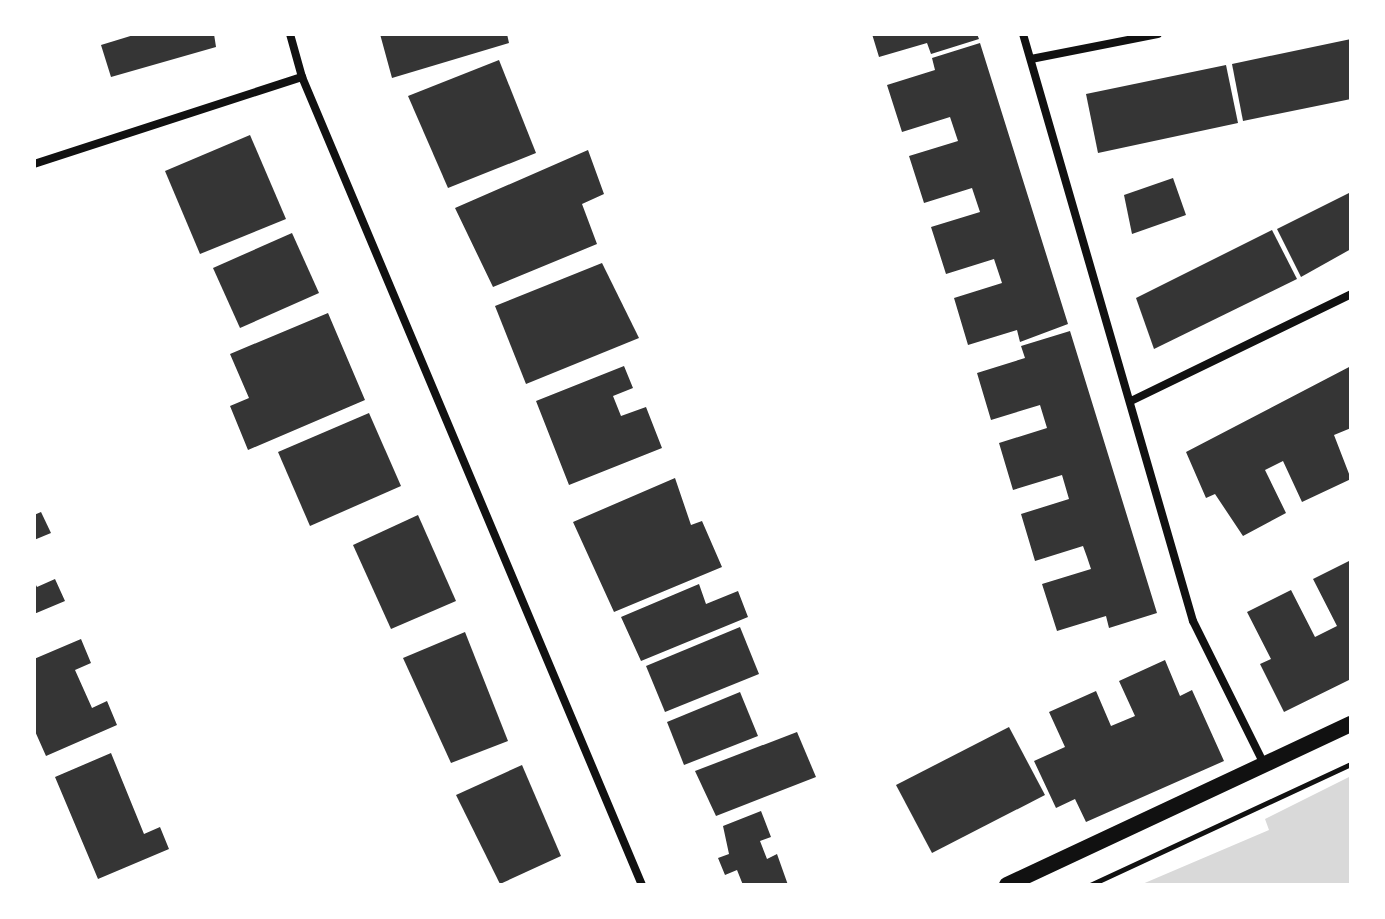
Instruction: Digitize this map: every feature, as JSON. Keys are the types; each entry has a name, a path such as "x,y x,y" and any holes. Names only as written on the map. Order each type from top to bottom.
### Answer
{"main road":[{"path":"1007,885 1351,724"}],"street":[{"path":"290,34 302,77 642,885"},
{"path":"1023,34 1133,400 1193,621 1264,765"},
{"path":"1031,59 1158,34"},
{"path":"34,164 302,77"},
{"path":"1133,400 1351,294"}],"path":[{"path":"1090,885 1351,764"}],"shaded area":[{"path":"1351,776 1351,885 1140,885 1269,830 1265,819"}],"building":[{"path":"137,34 214,34 216,47 111,77 101,45"},
{"path":"380,34 507,34 509,43 392,78"},
{"path":"872,34 977,34 979,39 931,54 927,43 879,57"},
{"path":"1351,39 1351,99 1243,121 1232,64"},
{"path":"980,43 1068,324 1020,342 1017,330 968,345 954,298 1002,283 994,259 946,274 931,227 980,212 972,188 924,203 909,156 958,141 950,117 902,132 887,85 935,70 932,58"},
{"path":"499,60 536,153 448,188 408,96"},
{"path":"1226,65 1238,123 1098,153 1086,94"},
{"path":"250,135 286,219 200,254 165,171"},
{"path":"588,150 604,194 582,204 597,244 493,287 455,208"},
{"path":"1173,178 1186,215 1132,234 1124,195"},
{"path":"1351,192 1351,249 1301,277 1277,229"},
{"path":"1272,230 1297,279 1154,349 1136,298"},
{"path":"292,233 319,293 240,328 213,268"},
{"path":"602,263 639,338 526,384 495,306"},
{"path":"328,313 365,400 248,450 230,406 249,398 230,354"},
{"path":"1070,331 1157,613 1109,628 1106,616 1057,631 1042,584 1091,569 1083,546 1035,561 1021,514 1069,499 1062,475 1013,490 999,443 1047,428 1040,405 991,420 977,373 1025,358 1021,346"},
{"path":"624,366 633,388 613,396 621,416 646,407 662,448 569,485 536,401"},
{"path":"1351,366 1351,428 1334,435 1351,479 1302,502 1283,461 1265,470 1286,513 1243,536 1215,494 1206,498 1186,452"},
{"path":"369,413 401,486 310,526 278,452"},
{"path":"675,478 691,525 702,521 722,567 614,612 573,522"},
{"path":"41,512 51,533 34,540 34,515"},
{"path":"418,515 456,601 391,629 353,545"},
{"path":"1351,560 1351,679 1284,712 1260,664 1271,659 1247,612 1291,590 1315,637 1337,626 1313,579"},
{"path":"55,579 65,601 34,614 34,581 37,587"},
{"path":"699,584 706,604 738,591 748,617 641,661 621,617"},
{"path":"740,627 759,674 665,712 646,666"},
{"path":"465,632 508,741 451,763 403,658"},
{"path":"81,639 91,663 75,670 92,708 107,701 117,725 46,756 34,729 34,659"},
{"path":"1165,660 1180,696 1192,690 1224,761 1086,822 1075,799 1056,808 1034,761 1065,747 1049,712 1096,691 1111,726 1135,716 1119,681"},
{"path":"740,692 758,736 684,765 667,722"},
{"path":"1009,727 1045,795 932,853 896,785"},
{"path":"797,732 816,777 716,816 695,771"},
{"path":"111,753 144,834 160,827 169,849 98,879 55,777"},
{"path":"522,765 561,856 500,884 456,795"},
{"path":"761,811 771,837 760,841 767,859 777,854 788,885 743,885 737,870 725,875 718,858 729,854 723,826"}]}
